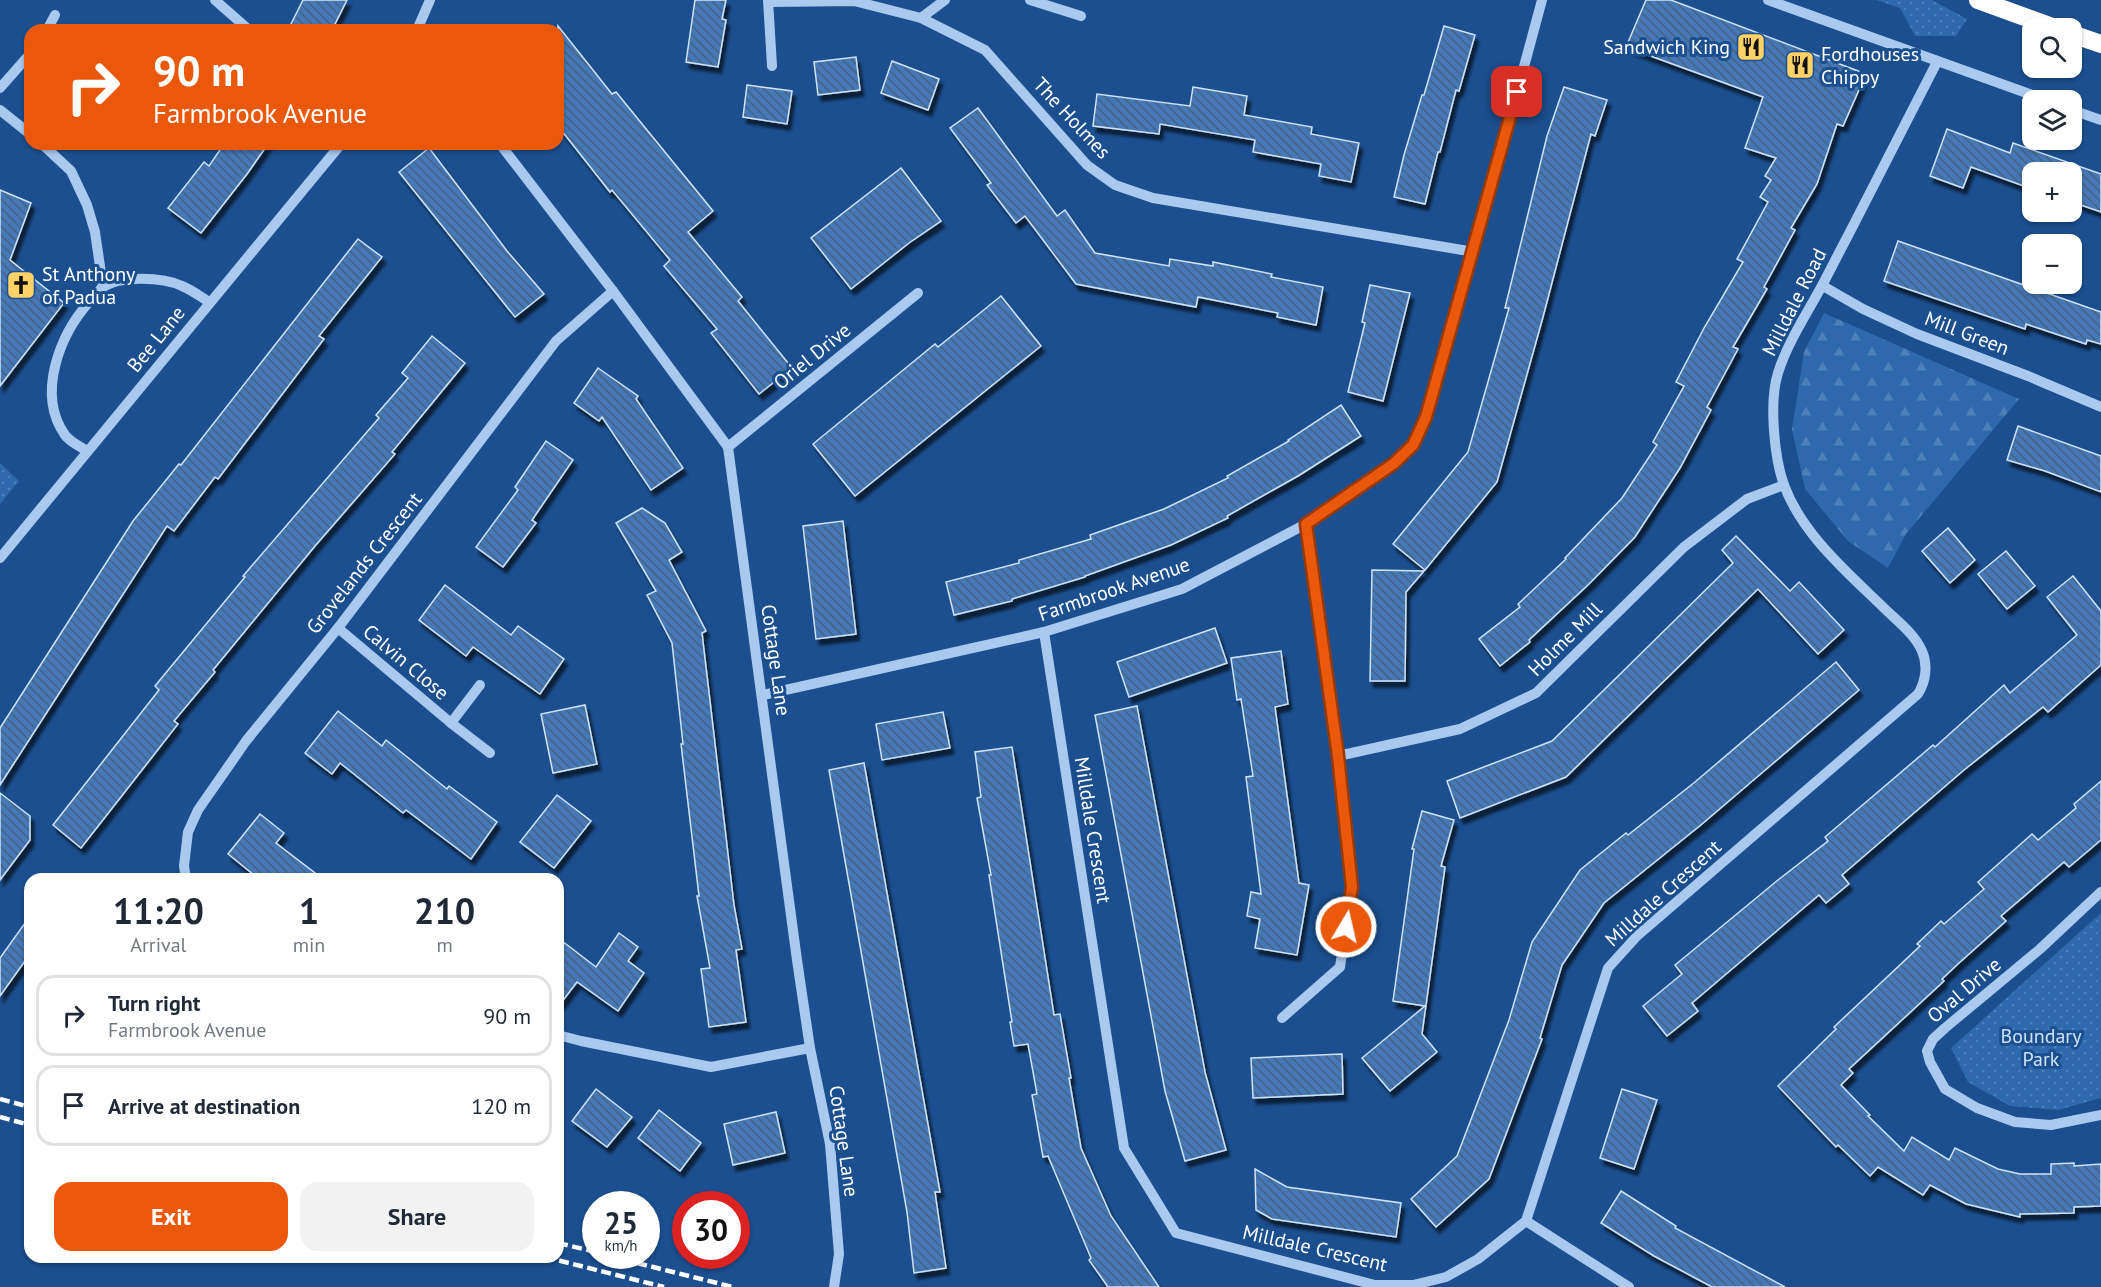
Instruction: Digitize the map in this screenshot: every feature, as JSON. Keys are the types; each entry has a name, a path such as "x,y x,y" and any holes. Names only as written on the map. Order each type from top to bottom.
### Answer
{"highway":[{"path":"1978,0 2028,18"},
{"path":"2082,37 2101,44"}],"street":[{"path":"215,0 242,24"},
{"path":"420,24 430,0"},
{"path":"921,18 945,0"},
{"path":"1030,0 1081,16"},
{"name":"Farmbrook Avenue","path":"763,695 1044,633 1182,589 1306,524 1393,464 1413,445 1426,417 1474,252 1542,0"},
{"path":"1768,0 2022,92"},
{"path":"769,1 772,66"},
{"name":"The Holmes","path":"769,1 854,1 921,18 985,50 1087,165 1115,185 1153,198 1474,252"},
{"path":"51,24 56,15"},
{"path":"0,88 24,61"},
{"name":"Milldale Road","path":"1915,638 1847,572 1804,523 1784,485 1775,446 1774,413 1778,375 1791,342 1823,286 1937,62"},
{"path":"0,110 24,129"},
{"path":"2082,113 2101,120"},
{"path":"48,150 70,171 87,205 95,232 103,287"},
{"name":"Bee Lane","path":"0,558 335,150"},
{"name":"Cottage Lane","path":"505,150 613,291 728,447 810,1048 830,1144 839,1254 834,1287"},
{"path":"87,451 66,437 56,416 51,386 59,351 78,315 103,287 129,279 156,279 181,285 209,302"},
{"name":"Mill Green","path":"1823,286 1863,309 1917,334 2028,376 2101,407"},
{"name":"Grovelands Crescent","path":"185,873 188,832 198,810 246,741 338,628 556,342 613,291"},
{"name":"Oriel Drive","path":"728,447 918,294"},
{"name":"Holme Mill","path":"1338,756 1460,729 1536,693 1684,547 1747,499 1784,485"},
{"path":"1282,1018 1340,967 1352,887 1338,756 1306,524"},
{"name":"Calvin Close","path":"338,628 490,753"},
{"name":"Milldale Crescent","path":"1044,633 1124,1148 1176,1233 1375,1285 1413,1285 1446,1277 1478,1259 1527,1221 1608,968 1637,936 1918,694 1924,685 1926,672 1923,653 1915,638"},
{"name":"Calvin Close","path":"451,723 480,685"},
{"name":"Oval Drive","path":"2101,892 2023,964 1945,1028 1933,1040 1927,1051 1930,1062 1946,1089 1986,1112 2015,1122 2051,1125 2101,1115"},
{"path":"564,1037 711,1067 810,1048"},
{"path":"1527,1221 1629,1287"}],"green space":[{"path":"1876,0 1932,0 1967,19 1956,36 1915,36 1900,8"},
{"path":"1824,313 2019,399 1906,534 1888,568 1848,541 1805,489 1792,429 1804,352"},
{"path":"0,463 19,481 0,504"},
{"name":"Boundary Park","path":"2101,913 2101,1098 2058,1110 2010,1106 1968,1082 1951,1048"}],"building":[{"path":"303,0 347,0 335,24 291,24"},
{"path":"695,0 726,0 722,19 726,20 718,67 686,62"},
{"path":"1646,0 1671,0 1866,74 1843,126 1837,124 1817,184 1791,228 1795,230 1764,287 1767,289 1733,347 1738,349 1707,407 1711,410 1680,468 1635,537 1529,640 1530,642 1500,666 1479,639 1520,607 1518,604 1566,559 1622,498 1657,445 1653,442 1684,386 1676,382 1704,328 1743,262 1737,259 1768,202 1760,197 1771,180 1765,176 1776,158 1745,148 1763,97 1626,47"},
{"path":"1444,26 1475,35 1459,91 1456,90 1425,204 1394,197 1404,155"},
{"path":"564,34 612,94 616,92 713,211 688,232 742,297 738,301 792,368 759,394 711,333 717,329 664,266 670,260 612,190 610,192 564,134"},
{"path":"856,57 860,90 818,95 814,62"},
{"path":"892,61 939,79 928,110 881,93"},
{"path":"747,85 792,91 787,124 743,117"},
{"path":"1193,87 1247,96 1244,115 1312,127 1311,134 1359,143 1351,182 1319,176 1321,164 1253,152 1255,140 1160,124 1159,134 1093,126 1097,94 1190,106"},
{"path":"1564,87 1607,100 1595,136 1591,134 1497,482 1425,570 1393,544 1468,452 1509,308 1505,308 1547,136"},
{"path":"978,108 1057,216 1065,210 1095,253 1169,266 1170,259 1213,266 1213,262 1323,287 1316,325 1277,317 1278,313 1198,297 1196,307 1076,284 1025,216 1016,223 987,185 991,183 950,128"},
{"path":"1947,129 2010,153 2013,143 2022,146 2022,150 2033,150 2067,162 2022,162 2022,185 1971,167 1963,188 1930,176"},
{"path":"220,150 264,150 201,233 168,208 204,162 209,166"},
{"path":"426,150 431,150 507,251 544,294 515,317 399,172"},
{"path":"2082,167 2101,174 2101,212 2082,205"},
{"path":"901,168 941,221 851,289 811,238"},
{"name":"St Anthony of Padua","path":"0,190 31,203 10,260 64,303 0,386"},
{"path":"358,239 382,257 319,336 324,339 218,479 215,477 174,531 167,526 0,785 0,728 133,521 179,464 181,465"},
{"path":"1898,241 2022,284 2022,294 2050,294 2101,312 2101,344 2087,340 2086,344 2026,324 2025,329 1884,281"},
{"path":"1370,285 1410,293 1383,401 1348,392 1365,323 1362,322"},
{"path":"1001,296 1041,346 855,496 813,444 935,344 938,347"},
{"path":"432,336 465,363 392,452 395,454 315,546 213,670 215,672 174,721 178,724 81,848 53,825 159,690 155,686 245,577 243,576 379,418 376,415 408,378 402,373"},
{"path":"598,368 638,396 636,399 683,468 651,490 602,417 599,421 574,403"},
{"path":"1341,405 1361,436 1298,476 1227,516 1228,518 1171,545 1085,577 1012,599 1012,601 954,615 946,582 1019,563 1019,560 1091,539 1090,535 1164,509 1228,478 1227,476 1289,441"},
{"path":"2018,426 2101,456 2101,492 2045,471 2007,460"},
{"path":"546,441 573,460 532,520 536,523 503,567 476,547 518,490 515,487"},
{"path":"642,508 665,523 682,552 669,560 706,631 702,633 734,905 742,949 736,950 746,1022 709,1027 701,969 710,968 697,896 699,896 672,643 647,595 656,591 616,523"},
{"path":"843,521 856,634 816,639 803,526"},
{"path":"1948,528 1975,560 1950,583 1922,551"},
{"path":"1736,536 1790,591 1799,582 1844,630 1818,654 1758,589 1566,777 1460,818 1447,781 1552,741 1733,563 1722,550"},
{"path":"2006,551 2035,586 2007,609 1978,574"},
{"path":"1372,570 1424,571 1406,592 1405,681 1370,681"},
{"path":"2073,576 2101,611 2101,665 2048,712 2043,707 1964,770 1842,875 1849,884 1826,903 1819,895 1692,1003 1698,1011 1667,1036 1643,1006 1682,974 1675,965 1828,841 1825,837 1933,745 1935,747 2004,685 2010,693 2077,635 2047,597"},
{"path":"445,585 511,635 518,626 564,659 540,694 473,647 466,656 419,620"},
{"path":"1215,628 1227,663 1129,697 1117,662"},
{"path":"1281,651 1288,704 1275,707 1299,883 1309,885 1297,955 1255,948 1260,919 1247,916 1251,892 1261,894 1246,777 1253,776 1241,699 1237,700 1231,658"},
{"path":"1836,662 1859,690 1702,824 1604,903 1562,965 1540,1038 1542,1039 1489,1179 1436,1227 1411,1199 1457,1156 1509,1020 1532,942 1580,870 1695,782"},
{"path":"585,705 597,764 553,773 541,714"},
{"path":"1137,706 1205,1072 1226,1150 1185,1161 1165,1091 1095,715"},
{"path":"338,711 382,746 386,740 447,789 449,786 497,822 471,859 406,810 403,813 340,763 332,774 305,753"},
{"path":"943,712 950,748 882,760 876,724"},
{"path":"1012,747 1054,1015 1060,1014 1081,1148 1111,1216 1159,1287 1108,1287 1089,1260 1091,1258 1048,1156 1043,1157 1032,1095 1037,1094 1028,1044 1014,1046 989,875 991,875 977,798 981,797 975,752"},
{"path":"864,763 940,1192 935,1192 946,1268 914,1273 907,1212 829,770"},
{"path":"2101,781 2101,840 2069,867 2064,862 2001,916 2006,921 1849,1069 1853,1073 1841,1085 1870,1115 1868,1116 1904,1151 1912,1137 1949,1160 1955,1148 1998,1169 2020,1174 2051,1174 2051,1164 2074,1163 2074,1166 2101,1164 2101,1206 2074,1207 2074,1213 2020,1214 2020,1217 1966,1204 1930,1185 1923,1195 1878,1167 1870,1176 1838,1145 1836,1147 1778,1086 1836,1029 1834,1027 1920,946 1917,944 1941,921 1944,924 1984,889 1978,882 2032,834 2038,840 2076,808 2074,804"},
{"path":"0,793 30,816 30,840 0,880"},
{"path":"557,795 591,821 554,868 520,842"},
{"path":"1422,811 1454,820 1441,866 1445,867 1422,1034 1437,1052 1390,1091 1362,1058 1425,1006 1393,1001 1414,849 1412,849"},
{"path":"260,814 284,833 276,843 315,873 252,873 228,854"},
{"path":"24,924 24,962 0,996 0,958"},
{"path":"619,933 638,947 628,961 644,973 618,1011 577,982 564,999 564,943 596,967"},
{"path":"1342,1054 1343,1094 1253,1098 1251,1058"},
{"path":"596,1089 632,1117 607,1147 572,1121"},
{"path":"1622,1089 1657,1100 1634,1169 1600,1158"},
{"path":"659,1110 701,1143 680,1171 638,1138"},
{"path":"776,1112 785,1153 733,1165 724,1124"},
{"path":"1255,1169 1287,1187 1401,1203 1396,1237 1272,1219 1256,1210"},
{"path":"1621,1191 1676,1226 1675,1228 1785,1287 1712,1287 1654,1256 1601,1223"}],"railway":[{"path":"0,1099 24,1105"},
{"path":"0,1117 24,1123"},
{"path":"564,1244 582,1249"},
{"path":"564,1262 664,1287"},
{"path":"660,1269 733,1287"}],"place":[{"name":"Sandwich King","path":"1751,47"},
{"name":"Fordhouses Chippy","path":"1800,65"},
{"name":"St Anthony of Padua","path":"21,285"}],"route":[{"path":"1346,927 1352,887 1338,756 1306,524 1393,464 1413,445 1426,417 1517,92"}]}
